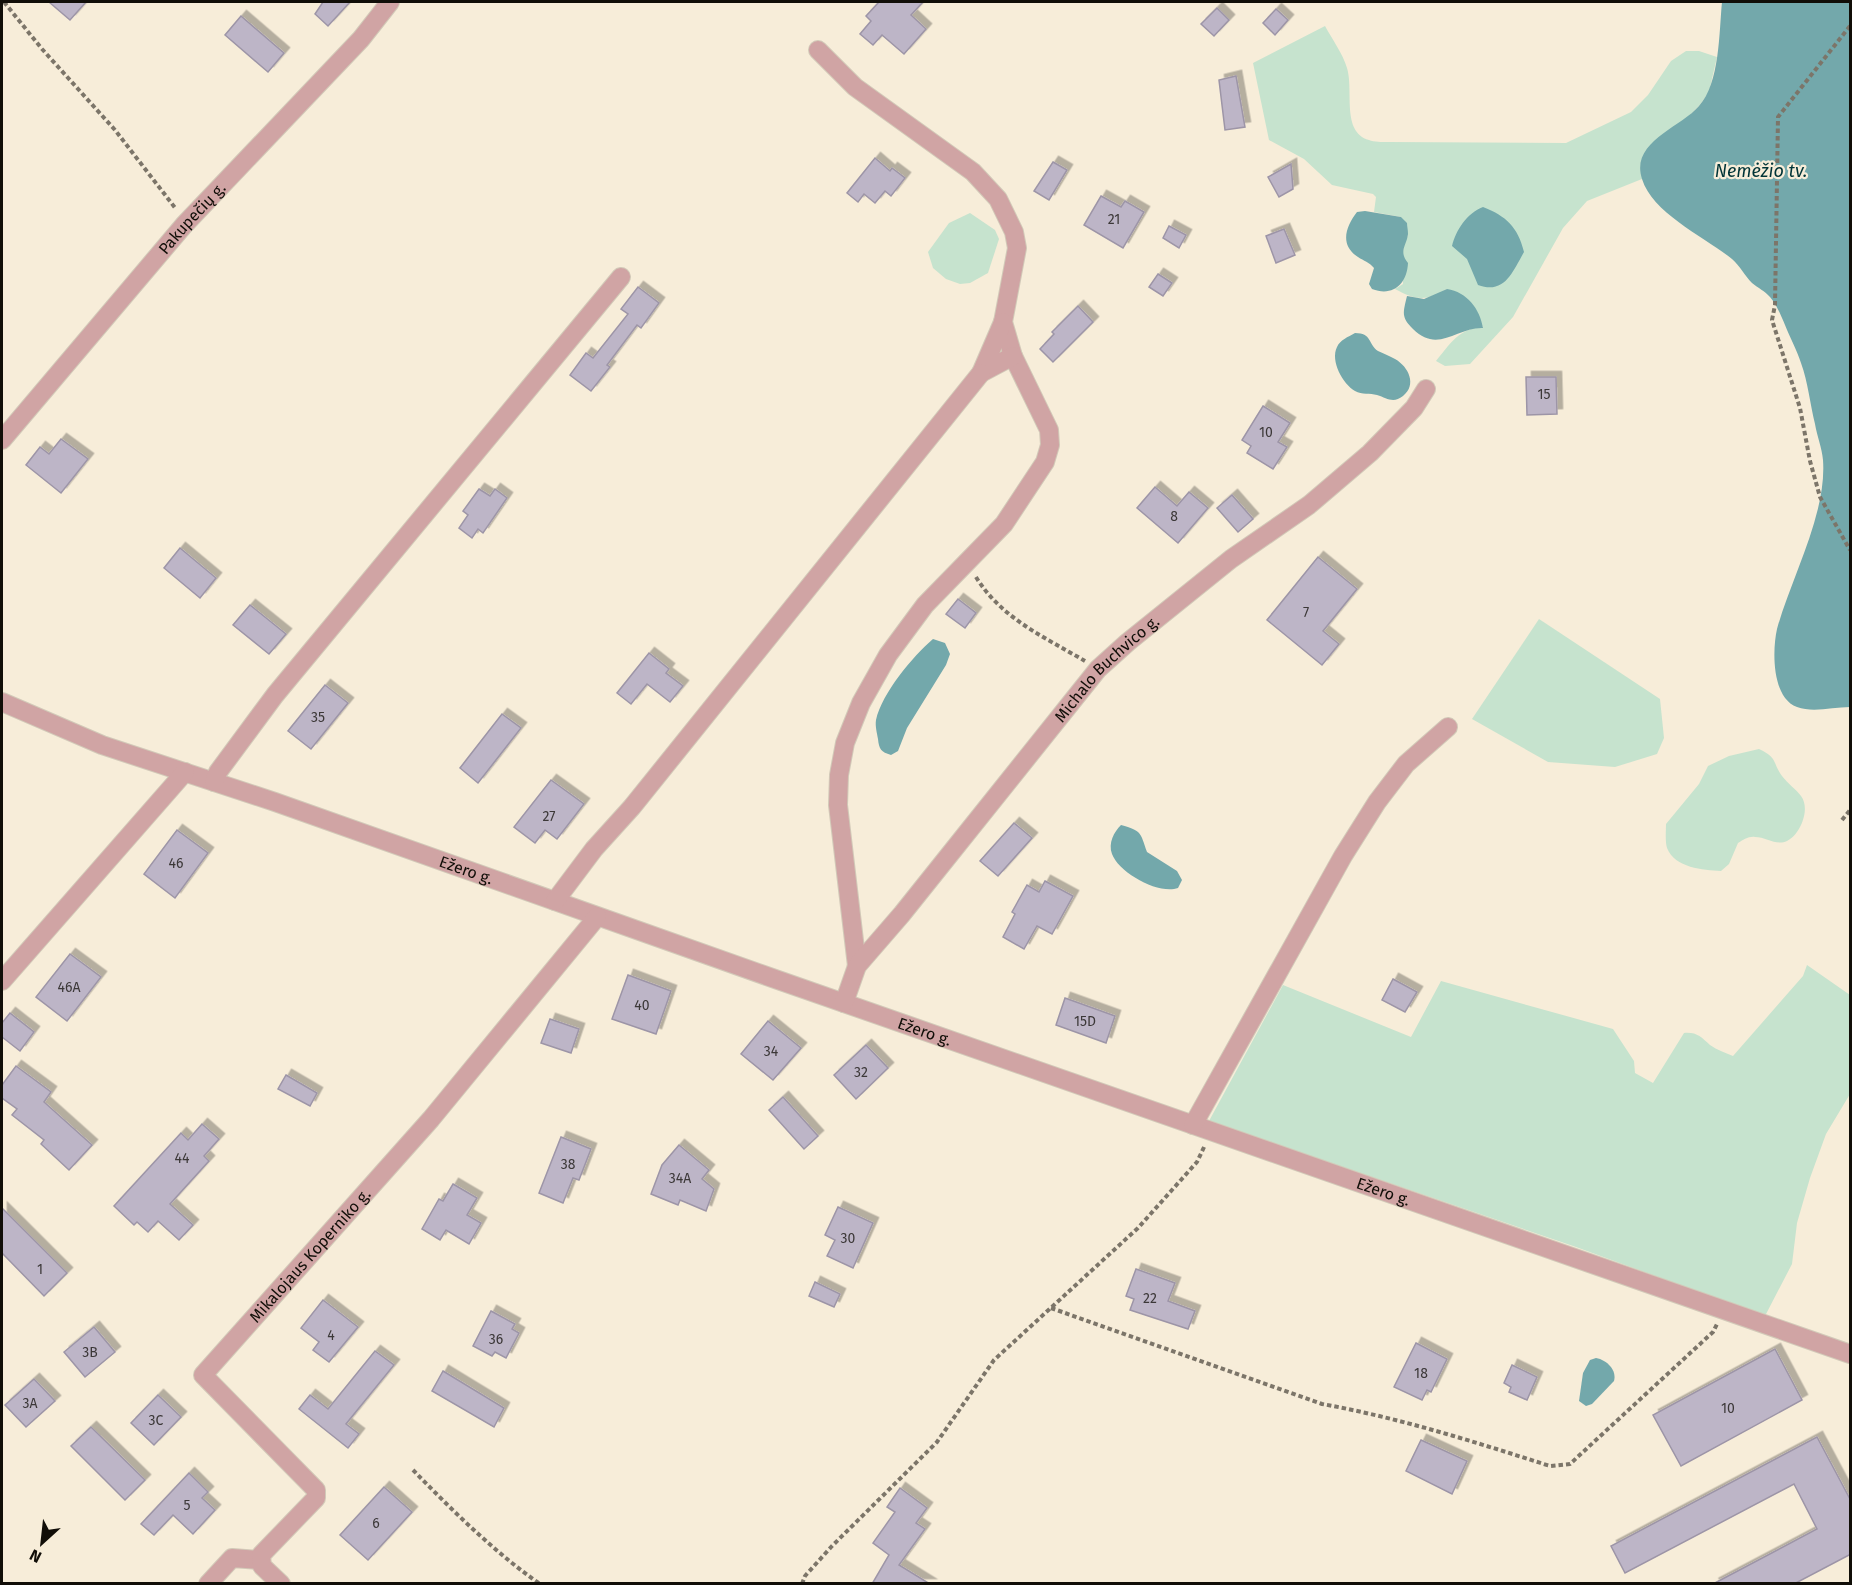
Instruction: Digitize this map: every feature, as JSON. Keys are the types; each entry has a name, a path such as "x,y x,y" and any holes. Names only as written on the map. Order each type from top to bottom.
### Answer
{"street":[{"name":"Pakupečių g.","path":"2,440 184,225 361,39 390,2"},
{"path":"555,901 594,849 632,807 981,373 1003,322 1017,248 1014,232 998,199 973,171 855,87 818,50"},
{"path":"214,782 218,772 275,696 621,277"},
{"path":"857,966 838,805 839,775 845,743 861,703 888,655 925,605 1004,524 1045,462 1050,445 1048,430 1013,356 1003,322"},
{"path":"981,373 1013,356"},
{"name":"Michalo Buchvico g.","path":"843,1003 857,966 902,914 1098,669 1145,628 1231,560 1309,505 1370,453 1414,408 1426,389"},
{"name":"Ežero g.","path":"2,702 102,745 214,782 1851,1354"},
{"path":"1193,1125 1343,856 1377,802 1406,764 1448,727"},
{"path":"2,981 185,772"},
{"name":"Mikalojaus Koperniko g.","path":"260,1560 261,1555 316,1498 316,1490 203,1375 431,1119 597,917"},
{"path":"208,1584 232,1558 260,1560 262,1566 281,1584"}],"path":[{"path":"4,2 42,49 115,130 177,210 184,225"},
{"path":"1851,26 1778,117 1775,305 1772,320 1800,408 1810,461 1820,497 1851,550"},
{"path":"966,563 981,586 1006,614 1098,669"},
{"path":"1842,820 1851,810"},
{"path":"802,1584 806,1576 832,1546 938,1442 994,1360 1138,1228 1197,1162 1212,1131"},
{"path":"1052,1308 1322,1404 1365,1412 1434,1430 1550,1466 1570,1464 1713,1332 1725,1310"},
{"path":"413,1470 522,1571 540,1584"}],"green space":[{"path":"1325,26 1347,68 1350,110 1355,129 1360,136 1378,142 1566,143 1631,112 1648,95 1671,61 1686,51 1699,51 1717,57 1709,92 1699,106 1641,163 1642,179 1587,201 1563,228 1513,317 1470,364 1445,366 1436,361 1451,343 1468,330 1483,327 1447,289 1433,296 1421,298 1409,296 1395,289 1403,284 1403,253 1408,236 1401,217 1374,212 1376,197 1373,194 1332,185 1304,159 1269,140 1253,63"},
{"path":"970,213 995,230 999,239 988,273 970,283 960,284 946,279 933,268 928,252 949,223"},
{"path":"1539,619 1660,699 1664,738 1657,754 1615,767 1548,762 1472,719"},
{"path":"1759,749 1772,758 1782,776 1804,801 1805,808 1800,828 1792,838 1783,842 1751,837 1738,843 1729,864 1721,871 1690,867 1676,860 1667,848 1666,824 1699,784 1708,766 1729,756"},
{"path":"1807,965 1850,995 1850,1094 1826,1134 1797,1223 1792,1264 1765,1316 1576,1247 1209,1121 1283,985 1411,1037 1441,981 1613,1029 1634,1061 1635,1073 1653,1083 1684,1033 1699,1036 1713,1047 1733,1056 1803,976"}],"water":[{"name":"Nemėžio tv.","path":"1722,2 1850,2 1850,707 1816,710 1797,707 1783,694 1776,673 1774,649 1777,629 1814,524 1823,481 1822,451 1798,353 1770,297 1752,283 1732,259 1668,214 1648,192 1642,179 1640,166 1643,155 1650,145 1691,114 1706,96 1715,71"},
{"path":"1483,207 1498,214 1510,224 1524,252 1512,273 1502,284 1495,287 1478,285 1467,259 1452,246 1463,223 1472,213"},
{"path":"1365,211 1401,217 1407,223 1408,234 1403,251 1408,263 1407,270 1402,283 1392,290 1372,289 1369,284 1374,268 1348,247 1347,229 1357,212"},
{"path":"1447,289 1461,294 1471,302 1479,314 1483,328 1439,339 1422,336 1406,321 1404,311 1407,296 1424,299"},
{"path":"1355,333 1367,337 1378,351 1400,362 1404,367 1410,376 1410,387 1403,396 1393,400 1374,394 1360,393 1346,383 1336,365 1335,353 1340,342"},
{"path":"933,639 945,643 950,654 946,665 907,728 898,751 891,755 888,754 881,750 878,742 876,722 879,709 899,676"},
{"path":"1121,825 1137,831 1147,852 1177,871 1182,880 1178,888 1161,888 1140,881 1116,861 1112,854 1111,842"},
{"path":"1596,1358 1610,1366 1615,1377 1614,1381 1592,1404 1586,1406 1579,1401 1583,1373 1590,1360"}],"building":[{"path":"49,2 86,2 70,20"},
{"path":"323,2 350,2 328,26 315,14"},
{"path":"879,2 923,2 911,15 926,29 904,54 882,35 873,45 860,34 871,21 866,16"},
{"path":"1217,8 1229,20 1214,36 1201,24"},
{"path":"1276,9 1288,20 1275,35 1263,23"},
{"path":"241,16 284,53 268,72 225,35"},
{"path":"1236,76 1245,127 1225,130 1219,80"},
{"path":"875,158 890,171 892,168 905,178 891,196 885,191 875,203 864,194 858,202 847,193"},
{"path":"1053,162 1067,170 1049,200 1034,191"},
{"path":"1291,164 1293,189 1279,197 1268,177"},
{"path":"1101,196 1121,207 1125,201 1144,212 1123,248 1084,225"},
{"path":"1169,226 1186,235 1179,248 1163,238"},
{"path":"1284,229 1295,255 1276,263 1266,236"},
{"path":"1158,274 1172,283 1163,296 1149,287"},
{"path":"638,287 659,303 641,328 637,325 607,365 610,367 591,391 570,375 586,353 593,358 628,314 621,309"},
{"path":"1078,306 1093,322 1053,362 1040,349 1054,334 1052,332"},
{"path":"1526,377 1556,377 1557,414 1527,415"},
{"path":"1263,406 1290,423 1278,442 1287,447 1273,469 1247,453 1251,446 1242,440"},
{"path":"61,439 88,459 61,493 26,465 40,447 49,454"},
{"path":"1155,487 1177,506 1189,492 1208,508 1178,543 1137,508"},
{"path":"479,489 490,496 495,489 507,498 483,533 478,529 472,538 459,528 468,515 463,511"},
{"path":"1232,495 1253,519 1238,532 1217,508"},
{"path":"180,548 216,578 200,598 164,568"},
{"path":"1318,557 1357,589 1323,631 1339,644 1322,665 1267,620"},
{"path":"958,599 976,613 965,628 946,614"},
{"path":"250,605 286,634 269,654 233,625"},
{"path":"649,653 669,669 666,673 683,686 670,702 647,684 631,704 617,693"},
{"path":"325,685 348,703 311,749 288,731"},
{"path":"502,714 521,728 478,783 460,768"},
{"path":"551,780 584,804 557,839 545,830 535,843 514,827"},
{"path":"1014,823 1032,838 998,876 980,861"},
{"path":"177,830 208,853 175,898 144,874"},
{"path":"1045,881 1073,896 1052,934 1037,926 1024,949 1003,937 1015,914 1012,912 1027,885 1039,892"},
{"path":"70,954 101,977 67,1021 36,997"},
{"path":"628,975 671,991 656,1034 612,1019"},
{"path":"1393,979 1417,992 1405,1012 1382,1000"},
{"path":"1065,998 1115,1016 1106,1043 1056,1025"},
{"path":"10,1013 34,1032 20,1051 2,1037 2,1023"},
{"path":"550,1019 579,1029 571,1053 541,1043"},
{"path":"768,1021 801,1048 773,1080 741,1054"},
{"path":"866,1045 888,1068 856,1099 834,1075"},
{"path":"16,1066 51,1092 44,1102 92,1145 69,1170 41,1144 44,1140 12,1115 17,1109 2,1098 2,1085"},
{"path":"286,1075 317,1093 310,1106 278,1089"},
{"path":"783,1097 818,1136 804,1149 769,1110"},
{"path":"202,1124 219,1139 204,1156 209,1161 170,1204 193,1225 179,1240 158,1221 148,1232 137,1222 134,1225 114,1206 181,1133 188,1140"},
{"path":"561,1137 591,1149 579,1180 573,1178 563,1203 539,1193"},
{"path":"679,1145 709,1170 702,1179 714,1189 706,1211 680,1200 678,1205 651,1194 662,1165"},
{"path":"453,1184 477,1198 467,1215 481,1223 469,1244 446,1230 440,1240 422,1229 439,1199 443,1201"},
{"path":"838,1207 873,1223 853,1268 827,1256 835,1240 825,1235"},
{"path":"2,1208 67,1273 44,1296 2,1253"},
{"path":"1136,1269 1175,1283 1168,1301 1195,1311 1188,1329 1130,1310 1134,1299 1126,1296"},
{"path":"815,1282 840,1294 834,1307 809,1296"},
{"path":"323,1300 358,1327 329,1362 313,1350 319,1342 301,1328"},
{"path":"491,1311 515,1324 512,1329 519,1333 506,1358 495,1352 492,1356 473,1346"},
{"path":"94,1327 115,1352 85,1377 64,1352"},
{"path":"1416,1343 1447,1359 1431,1392 1427,1390 1422,1400 1394,1387"},
{"path":"1775,1349 1802,1400 1681,1466 1653,1415"},
{"path":"375,1351 394,1365 346,1424 359,1434 348,1448 299,1409 310,1395 328,1409"},
{"path":"1512,1365 1537,1377 1527,1400 1509,1392 1511,1387 1504,1383"},
{"path":"443,1371 504,1408 494,1427 432,1391"},
{"path":"34,1379 55,1401 26,1427 5,1405"},
{"path":"158,1395 181,1417 154,1445 131,1423"},
{"path":"91,1427 145,1480 125,1500 71,1446"},
{"path":"1817,1437 1851,1501 1851,1554 1794,1584 1713,1584 1817,1529 1794,1484 1625,1573 1611,1546"},
{"path":"1421,1440 1467,1461 1452,1494 1406,1471"},
{"path":"189,1473 208,1492 202,1498 215,1510 193,1534 173,1515 154,1535 141,1524"},
{"path":"384,1487 412,1512 368,1560 340,1535"},
{"path":"900,1488 927,1508 916,1523 925,1529 899,1565 930,1584 872,1584 889,1555 873,1543 895,1512 887,1507"}]}
